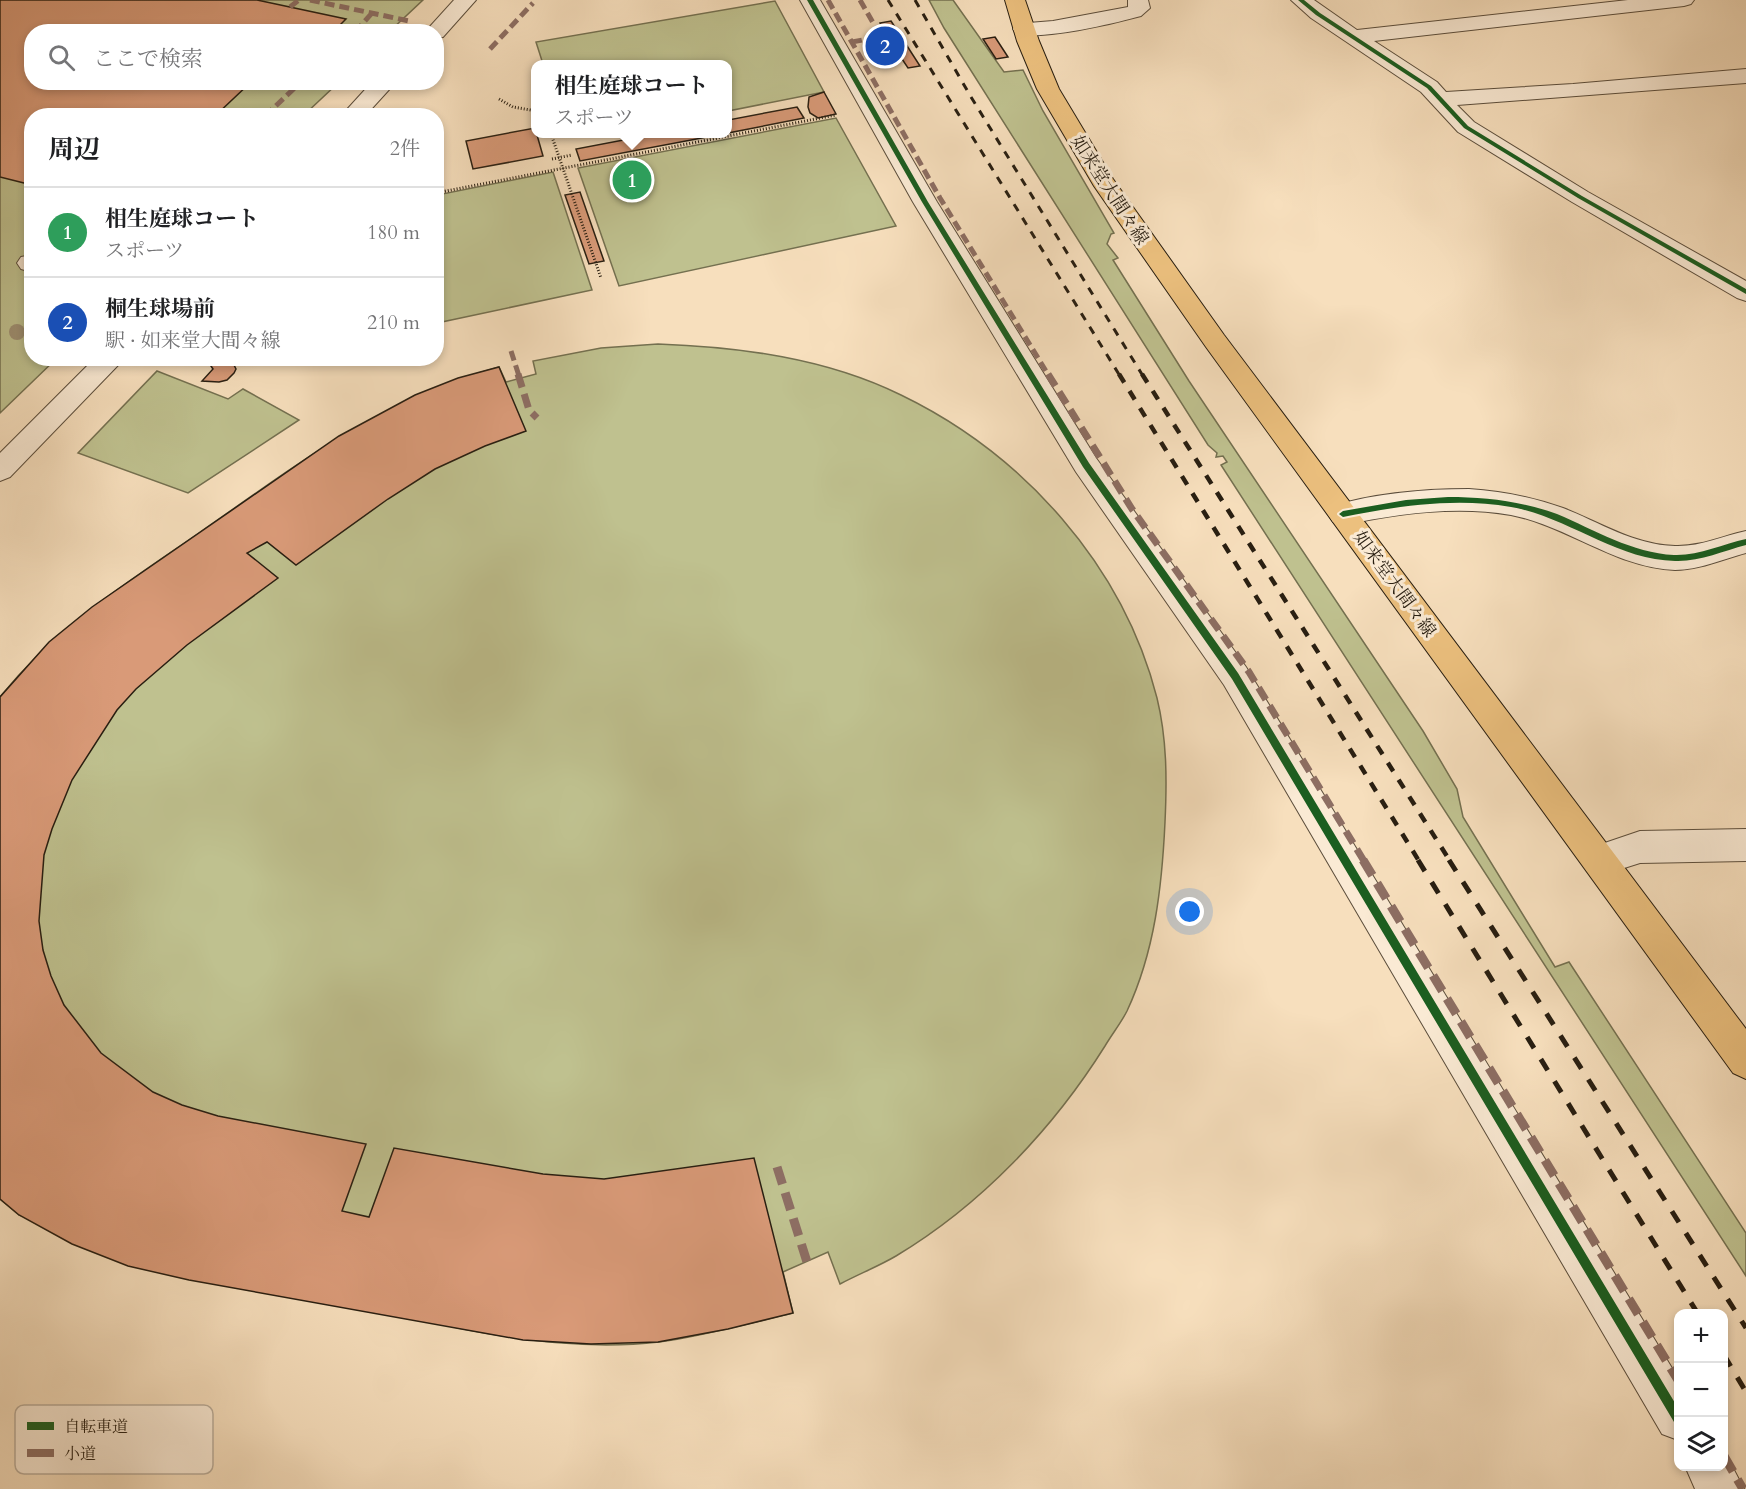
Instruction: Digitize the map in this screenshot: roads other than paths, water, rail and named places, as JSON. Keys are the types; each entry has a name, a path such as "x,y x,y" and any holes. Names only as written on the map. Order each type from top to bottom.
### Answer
{"main road":[{"name":"如来堂大間々線","path":"1015,0 1048,89 1102,181 1215,341 1746,1060"}],"street":[{"path":"443,24 466,0"},
{"path":"810,0 925,202 1086,465 1235,676 1677,1417"},
{"path":"1024,29 1053,27 1134,12 1140,8 1138,0"},
{"path":"1301,0 1442,99 1450,113 1466,127 1580,197 1746,292"},
{"path":"1355,37 1684,0"},
{"path":"1442,99 1573,91 1746,76"},
{"path":"360,108 377,90"},
{"path":"0,470 104,366"},
{"path":"1343,514 1374,507 1453,498 1481,500 1536,510 1559,517 1633,551 1664,558 1690,558 1746,542"},
{"path":"1599,860 1640,848 1746,845"},
{"path":"1710,1471 1721,1489"}],"railway":[{"path":"888,0 1120,376"},
{"path":"915,0 971,97 1143,376"},
{"path":"1119,374 1419,861"},
{"path":"1142,374 1450,861"},
{"path":"1418,860 1695,1309"},
{"path":"1449,860 1746,1328"},
{"path":"1728,1362 1746,1392"}],"place":[{"name":"桐生球場前","path":"885,46"},
{"name":"相生庭球コート","path":"632,180"}]}
